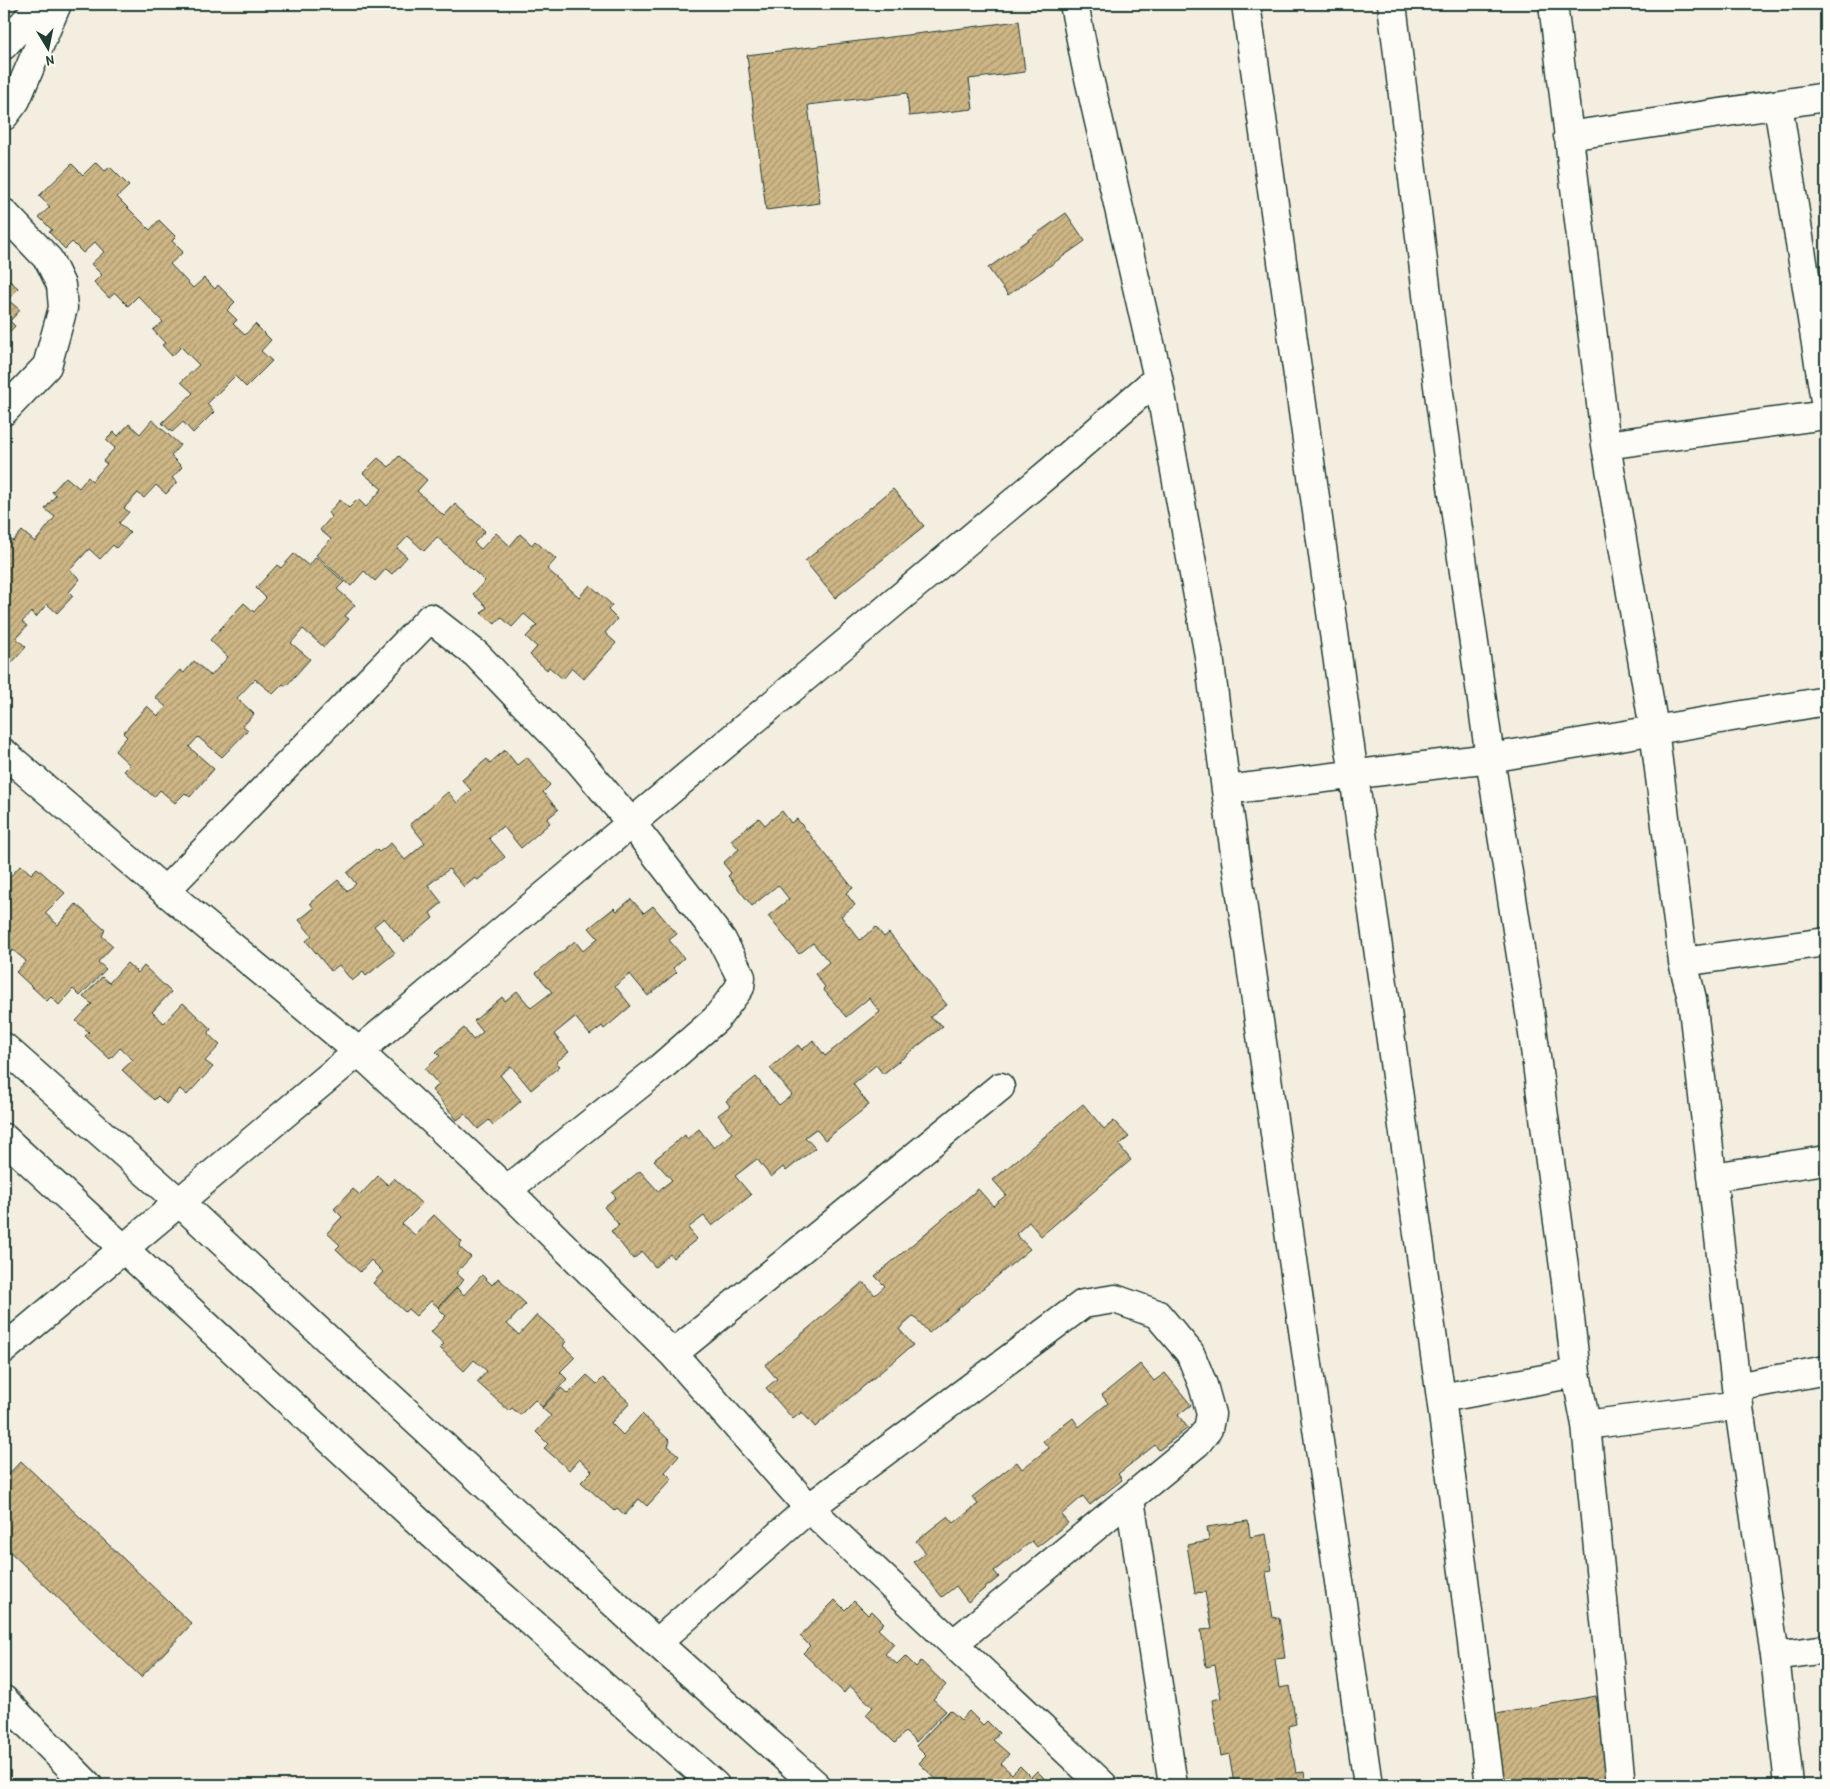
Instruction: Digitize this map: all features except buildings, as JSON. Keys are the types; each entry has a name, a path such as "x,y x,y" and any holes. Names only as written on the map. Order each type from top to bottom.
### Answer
{"street":[{"path":"4,45 42,4"},
{"path":"4,116 16,100 57,4"},
{"path":"1074,4 1086,65 1158,378 1209,656 1226,790 1368,1785"},
{"path":"1246,4 1441,1398 1490,1785"},
{"path":"1392,4 1438,386 1490,758 1531,1019 1565,1272 1576,1373 1586,1425 1621,1785"},
{"path":"1553,4 1606,445 1654,729 1683,962 1692,1000 1738,1396 1775,1656 1789,1785"},
{"path":"1568,136 1826,98"},
{"path":"1778,105 1826,407"},
{"path":"4,213 49,260 61,285 62,308 47,366 4,411"},
{"path":"4,1349 632,824 1051,471 1158,378"},
{"path":"1606,445 1826,415"},
{"path":"165,891 430,618 476,654 580,762 632,824 722,940 741,977 740,988 716,1019 660,1068 507,1190"},
{"path":"1226,790 1490,758 1826,701"},
{"path":"4,753 165,891 359,1052 507,1190 673,1354 809,1508 1103,1785"},
{"path":"1683,962 1826,942"},
{"path":"4,1047 179,1202 657,1644 816,1785"},
{"path":"673,1354 1000,1087"},
{"path":"4,1138 432,1534 715,1785"},
{"path":"1713,1177 1826,1160"},
{"path":"657,1644 809,1508 1083,1304 1115,1299 1157,1314 1190,1352 1203,1385 1211,1414 1208,1429 1197,1442 1130,1499 953,1644"},
{"path":"1586,1425 1738,1396 1826,1370"},
{"path":"1441,1398 1576,1373"},
{"path":"1130,1499 1173,1785"},
{"path":"1775,1656 1826,1649"},
{"path":"4,1700 88,1785"}]}
